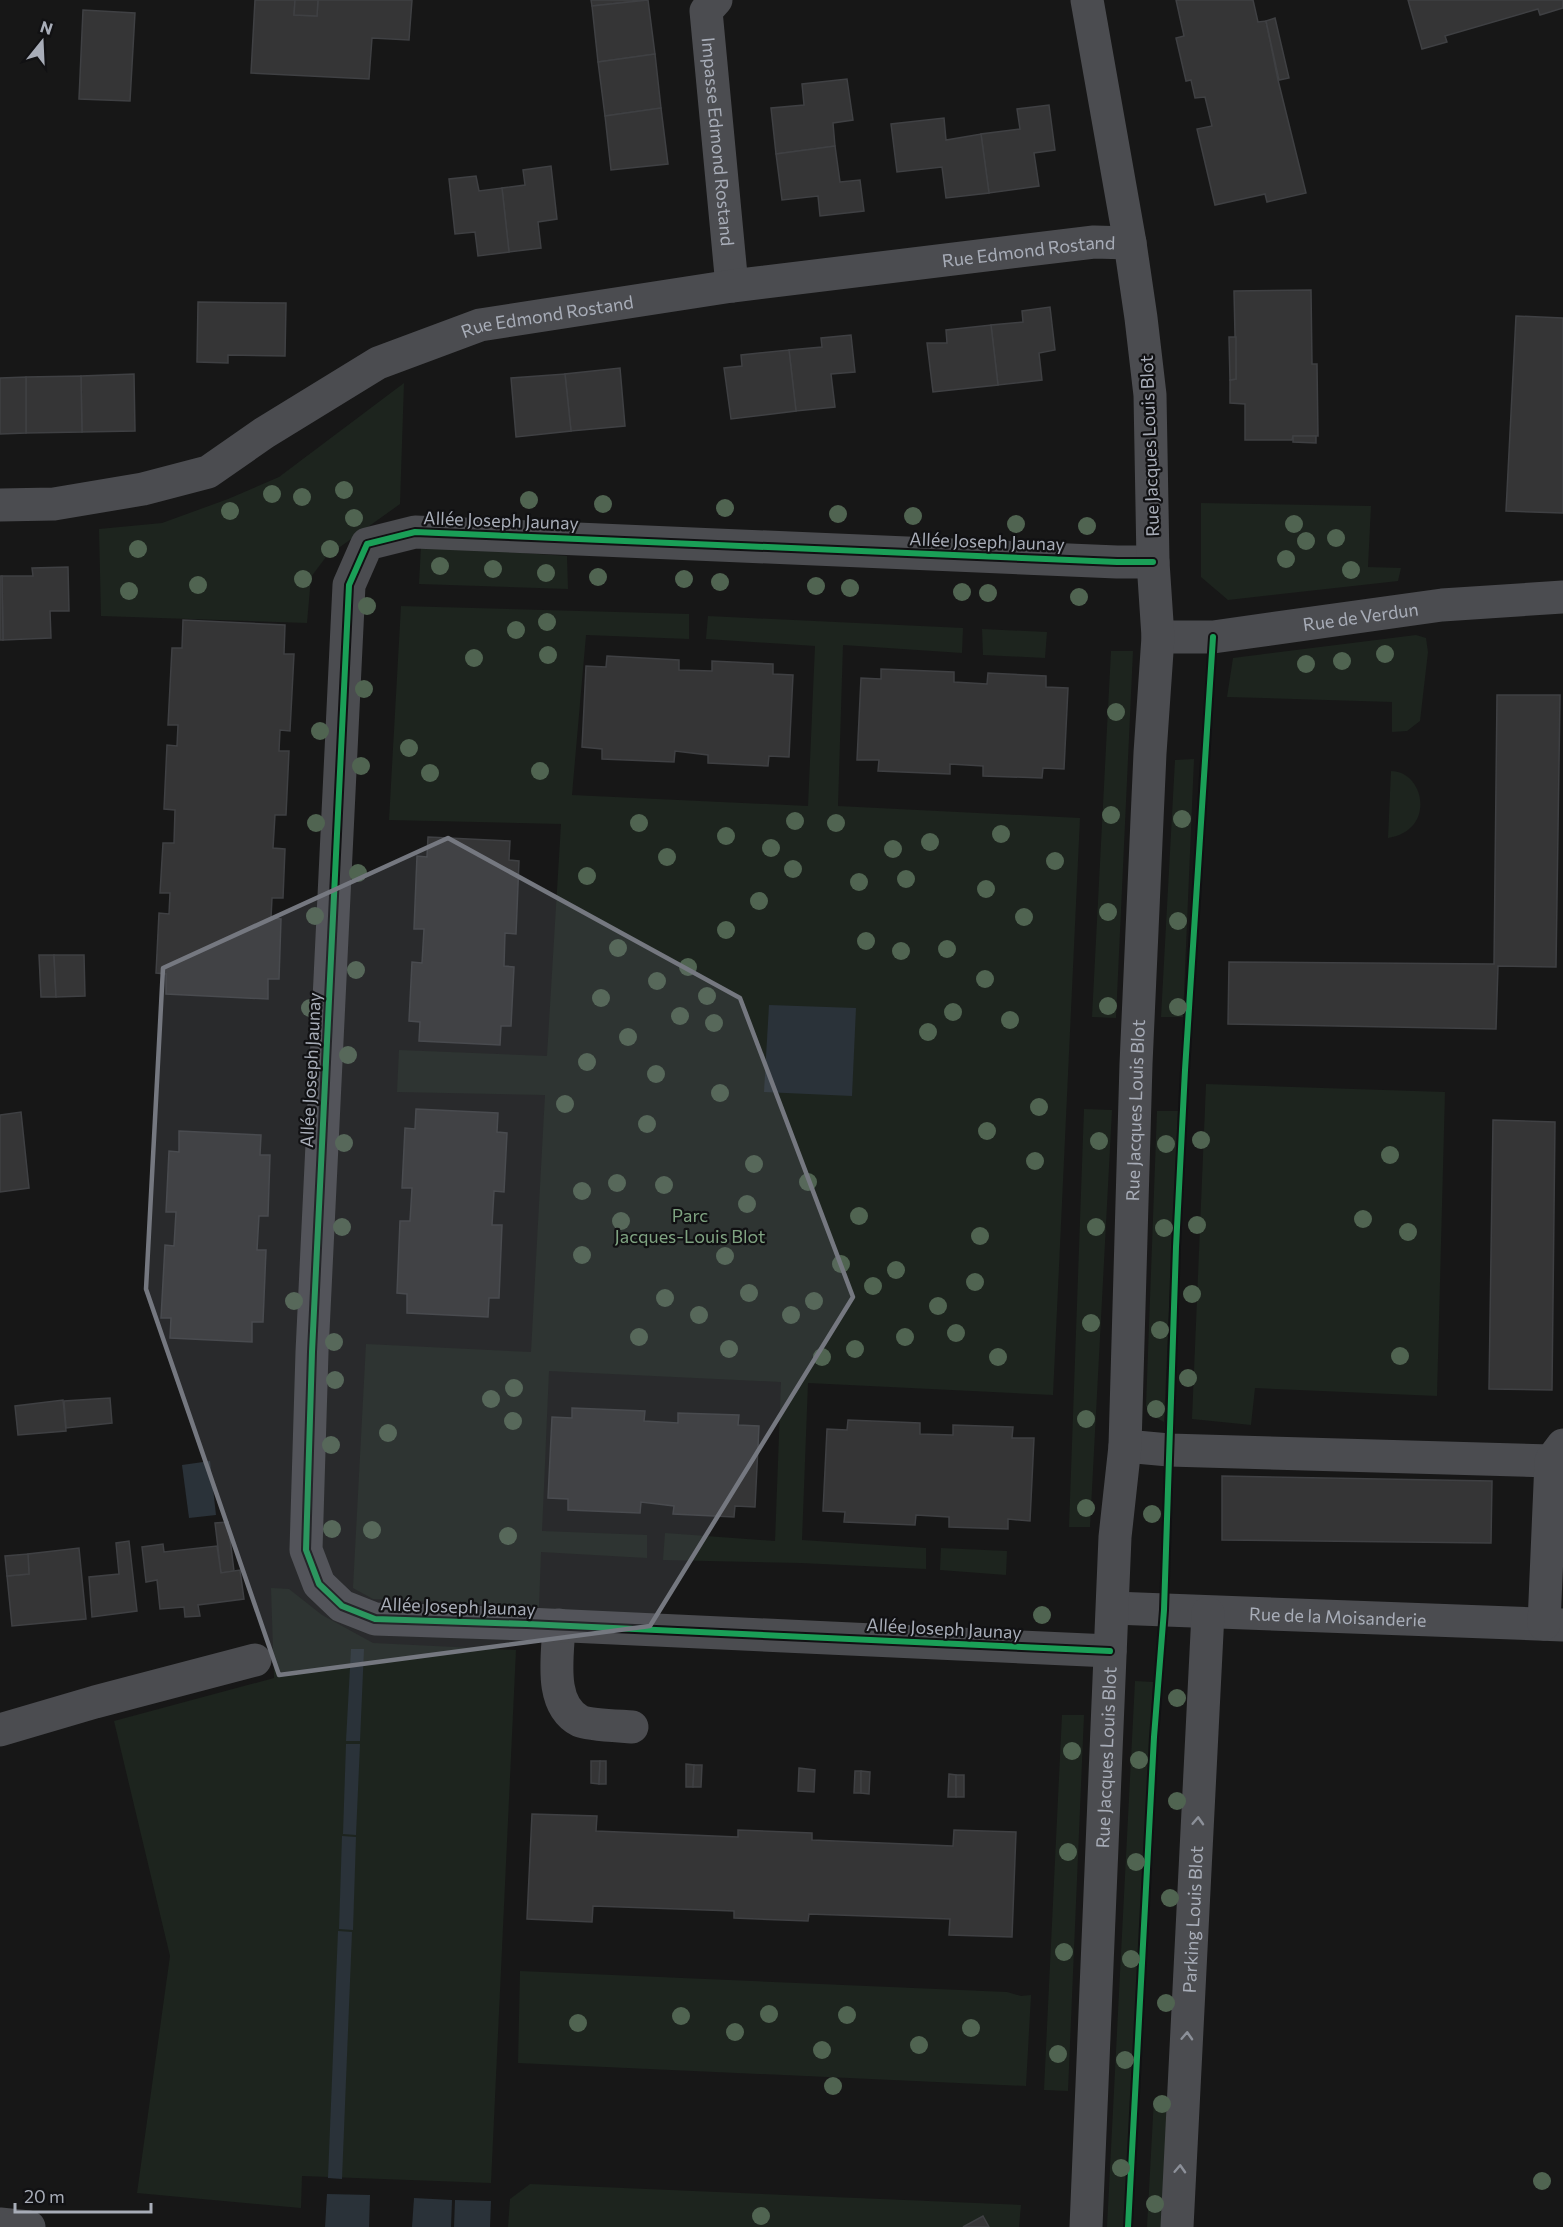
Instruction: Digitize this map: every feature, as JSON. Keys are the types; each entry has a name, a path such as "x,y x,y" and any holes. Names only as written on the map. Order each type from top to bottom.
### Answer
{"street":[{"name":"Impasse Edmond Rostand","path":"716,0 706,11 732,286"},
{"name":"Rue Jacques Louis Blot","path":"1086,2227 1115,1537 1125,1446 1136,1052 1150,753 1158,637 1153,562 1150,395 1142,318 1087,0"},
{"name":"Rue Edmond Rostand","path":"0,505 54,504 143,489 208,472 264,433 378,363 480,326 732,286 1094,242 1130,243"},
{"name":"Allée Joseph Jaunay","path":"1110,1651 559,1625 375,1619 342,1605 319,1584 306,1550 314,1305 349,585 368,544 415,532 1153,562"},
{"name":"Rue de Verdun","path":"1158,637 1213,637 1442,605 1563,597"},
{"path":"1125,1446 1169,1450 1557,1453 1554,1624"},
{"name":"Rue de la Moisanderie","path":"1113,1608 1554,1624"},
{"name":"Parking Louis Blot","path":"1177,2227 1208,1613"},
{"path":"559,1625 557,1680 565,1708 581,1721 632,1727"},
{"path":"0,1730 95,1702 255,1660"},
{"path":"0,2224 29,2227"}],"highlighted area":[{"path":"448,838 740,998 853,1297 650,1626 279,1675 146,1289 163,968"}],"green space":[{"path":"404,383 400,504 326,557 311,577 307,623 101,616 99,529 162,523 228,499 279,477"},
{"path":"1201,503 1371,506 1368,567 1401,568 1398,581 1228,600 1201,577"},
{"path":"421,546 567,556 568,589 419,584"},
{"name":"Parc Jacques-Louis Blot","path":"401,606 689,614 689,639 586,635 572,795 808,806 815,646 706,639 708,616 963,628 962,653 843,645 838,806 1080,818 1053,1395 808,1383 802,1540 926,1548 926,1569 663,1560 665,1533 775,1541 781,1382 549,1371 542,1531 647,1535 647,1558 541,1552 539,1607 373,1599 353,1588 366,1344 531,1352 545,1095 397,1092 399,1050 547,1056 561,824 389,820"},
{"path":"982,629 1047,632 1045,658 983,655"},
{"path":"1416,635 1426,638 1428,652 1420,721 1407,731 1392,732 1392,702 1227,697 1233,658"},
{"path":"1111,651 1133,651 1116,1018 1092,1017"},
{"path":"1194,759 1183,1017 1161,1017 1175,760"},
{"path":"1391,771 1411,780 1420,802 1419,813 1414,824 1404,833 1388,838"},
{"path":"1206,1084 1445,1092 1437,1396 1255,1388 1251,1425 1192,1419"},
{"path":"1084,1109 1112,1110 1090,1527 1069,1527"},
{"path":"1157,1111 1178,1111 1164,1422 1153,1416 1146,1406"},
{"path":"941,1548 1007,1551 1006,1575 940,1570"},
{"path":"271,1588 289,1589 322,1615 373,1643 516,1650 491,2183 302,2176 301,2208 137,2193 170,1956 114,1721 274,1678"},
{"path":"1135,1681 1153,1682 1125,2227 1107,2227"},
{"path":"1062,1715 1084,1715 1068,2091 1044,2090"},
{"path":"520,1971 1007,1992 1021,1996 1031,1995 1026,2086 518,2063"},
{"path":"1154,2098 1169,2099 1161,2227 1147,2227"},
{"path":"530,2184 1021,2205 1019,2227 508,2227 510,2199"}],"shaded area":[{"path":"769,1005 856,1008 852,1096 764,1092"},
{"path":"210,1461 216,1515 189,1518 182,1465"},
{"path":"351,1649 364,1649 360,1741 346,1741"},
{"path":"346,1744 360,1744 356,1835 343,1834"},
{"path":"342,1836 356,1837 353,1930 339,1929"},
{"path":"338,1931 352,1932 342,2179 328,2178"},
{"path":"327,2194 370,2195 369,2227 325,2227"},
{"path":"414,2198 452,2200 451,2227 412,2227"},
{"path":"455,2200 491,2201 490,2227 454,2227"}],"building":[{"path":"255,0 295,0 294,15 317,16 318,0 412,0 409,40 372,38 369,79 251,73"},
{"path":"295,0 318,0 317,16 294,15"},
{"path":"591,0 647,0 592,6"},
{"path":"648,0 655,54 598,62 592,6"},
{"path":"1176,0 1253,0 1258,22 1266,21 1306,193 1267,202 1265,194 1215,205 1197,129 1212,126 1205,97 1195,98 1191,80 1186,81 1176,38 1184,36"},
{"path":"1408,0 1563,0 1563,8 1540,15 1538,9 1445,36 1447,42 1422,49"},
{"path":"83,10 135,13 130,101 79,99"},
{"path":"1275,18 1289,78 1279,80 1266,21"},
{"path":"655,54 661,108 605,116 598,62"},
{"path":"847,79 853,120 833,123 835,146 776,154 771,108 804,105 802,84"},
{"path":"1049,105 1055,150 1034,153 1039,186 989,193 981,134 1020,129 1017,109"},
{"path":"661,108 668,164 611,170 605,116"},
{"path":"944,118 946,140 981,134 989,193 946,198 942,167 897,172 891,124"},
{"path":"835,146 840,182 860,180 864,211 820,216 818,196 782,200 776,154"},
{"path":"551,166 557,219 538,222 541,248 509,252 502,188 525,185 523,170"},
{"path":"476,176 479,191 502,188 509,252 478,256 475,232 455,234 449,179"},
{"path":"1311,290 1312,364 1317,364 1318,436 1293,436 1292,440 1245,440 1245,404 1230,403 1230,380 1236,379 1234,291"},
{"path":"198,302 286,303 285,356 228,355 228,363 197,362"},
{"path":"1050,307 1055,350 1039,353 1042,380 998,385 991,325 1023,322 1022,311"},
{"path":"1516,316 1563,318 1563,513 1506,511"},
{"path":"991,325 998,385 933,392 927,343 947,343 946,330"},
{"path":"851,335 855,372 831,374 835,407 796,411 789,350 822,347 821,338"},
{"path":"1229,337 1236,337 1236,379 1230,380"},
{"path":"789,350 796,411 731,419 724,368 742,366 741,355"},
{"path":"620,368 625,426 571,431 565,374"},
{"path":"134,374 135,431 82,432 81,376"},
{"path":"565,374 571,431 516,437 511,378"},
{"path":"81,376 82,432 26,433 26,377"},
{"path":"26,377 26,433 0,434 0,378"},
{"path":"1293,436 1316,436 1316,443 1293,442"},
{"path":"68,567 69,611 50,611 51,638 3,640 2,576 33,576 32,568"},
{"path":"0,576 2,576 3,640 0,640"},
{"path":"183,620 285,625 284,654 294,654 290,731 280,730 279,751 289,751 286,815 275,815 273,848 285,849 283,898 272,898 271,918 281,919 279,979 268,979 268,999 166,994 166,974 156,973 159,913 169,914 170,893 160,893 163,843 174,843 175,810 164,809 167,745 177,746 178,725 168,725 172,648 182,648"},
{"path":"607,656 679,660 679,670 712,671 712,661 773,664 773,674 793,675 789,757 769,756 768,766 708,763 708,755 675,751 674,762 602,759 602,749 582,747 586,666 606,667"},
{"path":"881,669 954,672 954,682 987,684 988,673 1046,676 1046,687 1068,688 1064,769 1043,768 1042,778 983,776 983,766 950,764 950,774 878,771 879,760 857,760 861,678 881,679"},
{"path":"1497,695 1560,695 1556,967 1498,966 1496,1029 1228,1024 1229,962 1494,964"},
{"path":"428,837 510,841 509,860 519,861 516,934 505,933 504,966 514,967 511,1026 501,1026 500,1045 419,1041 420,1022 409,1021 412,962 422,963 424,929 414,929 417,856 427,857"},
{"path":"39,955 54,955 56,997 41,997"},
{"path":"54,955 84,955 85,996 56,997"},
{"path":"416,1109 498,1113 497,1132 507,1133 504,1192 494,1191 492,1225 502,1225 499,1298 489,1298 488,1317 407,1313 407,1294 397,1293 400,1221 410,1221 412,1188 402,1188 405,1128 415,1129"},
{"path":"21,1112 29,1188 0,1192 0,1115"},
{"path":"1493,1120 1555,1122 1552,1390 1489,1389"},
{"path":"179,1131 261,1135 260,1155 270,1155 268,1216 259,1216 257,1250 266,1250 263,1322 252,1322 252,1342 170,1338 171,1318 161,1318 165,1245 174,1246 176,1212 166,1212 169,1151 179,1152"},
{"path":"110,1398 112,1423 66,1428 64,1401"},
{"path":"63,1400 66,1431 18,1435 15,1406"},
{"path":"572,1408 645,1411 644,1421 678,1423 678,1413 739,1415 738,1425 759,1426 755,1507 735,1506 734,1517 673,1514 674,1506 641,1502 640,1513 568,1510 568,1499 548,1498 552,1417 572,1418"},
{"path":"848,1420 920,1423 920,1434 953,1435 953,1425 1013,1427 1012,1438 1034,1438 1030,1521 1008,1519 1008,1529 949,1527 949,1517 916,1515 915,1525 844,1522 845,1512 823,1511 827,1429 847,1430"},
{"path":"1222,1476 1492,1481 1491,1543 1222,1540"},
{"path":"228,1522 234,1571 221,1573 215,1523"},
{"path":"129,1541 137,1611 92,1617 89,1577 119,1574 116,1543"},
{"path":"163,1544 164,1552 217,1546 221,1573 240,1570 244,1599 198,1605 200,1616 185,1617 184,1607 160,1609 157,1580 146,1582 142,1547"},
{"path":"79,1548 86,1619 12,1626 7,1576 29,1574 28,1554"},
{"path":"28,1554 29,1574 7,1576 5,1556"},
{"path":"591,1761 600,1761 599,1784 591,1783"},
{"path":"600,1761 606,1761 606,1784 599,1784"},
{"path":"686,1764 694,1765 693,1787 686,1787"},
{"path":"694,1765 702,1765 701,1787 693,1787"},
{"path":"799,1768 815,1770 814,1792 798,1791"},
{"path":"855,1771 861,1771 861,1793 854,1793"},
{"path":"861,1771 870,1772 869,1794 861,1793"},
{"path":"949,1774 956,1775 956,1797 948,1797"},
{"path":"956,1775 964,1775 964,1797 956,1797"},
{"path":"532,1814 597,1816 596,1831 738,1837 738,1830 812,1833 812,1840 953,1846 954,1830 1016,1832 1012,1937 949,1935 950,1919 809,1914 808,1921 734,1918 734,1911 593,1906 592,1922 527,1919"},
{"path":"983,2216 989,2227 963,2227"}],"cycle path":[{"path":"1110,1651 375,1619 342,1606 319,1584 306,1550 312,1352 349,585 367,544 415,532 1153,562"},
{"path":"1128,2227 1154,1737 1164,1610 1176,1247 1185,1070 1213,637"}]}
